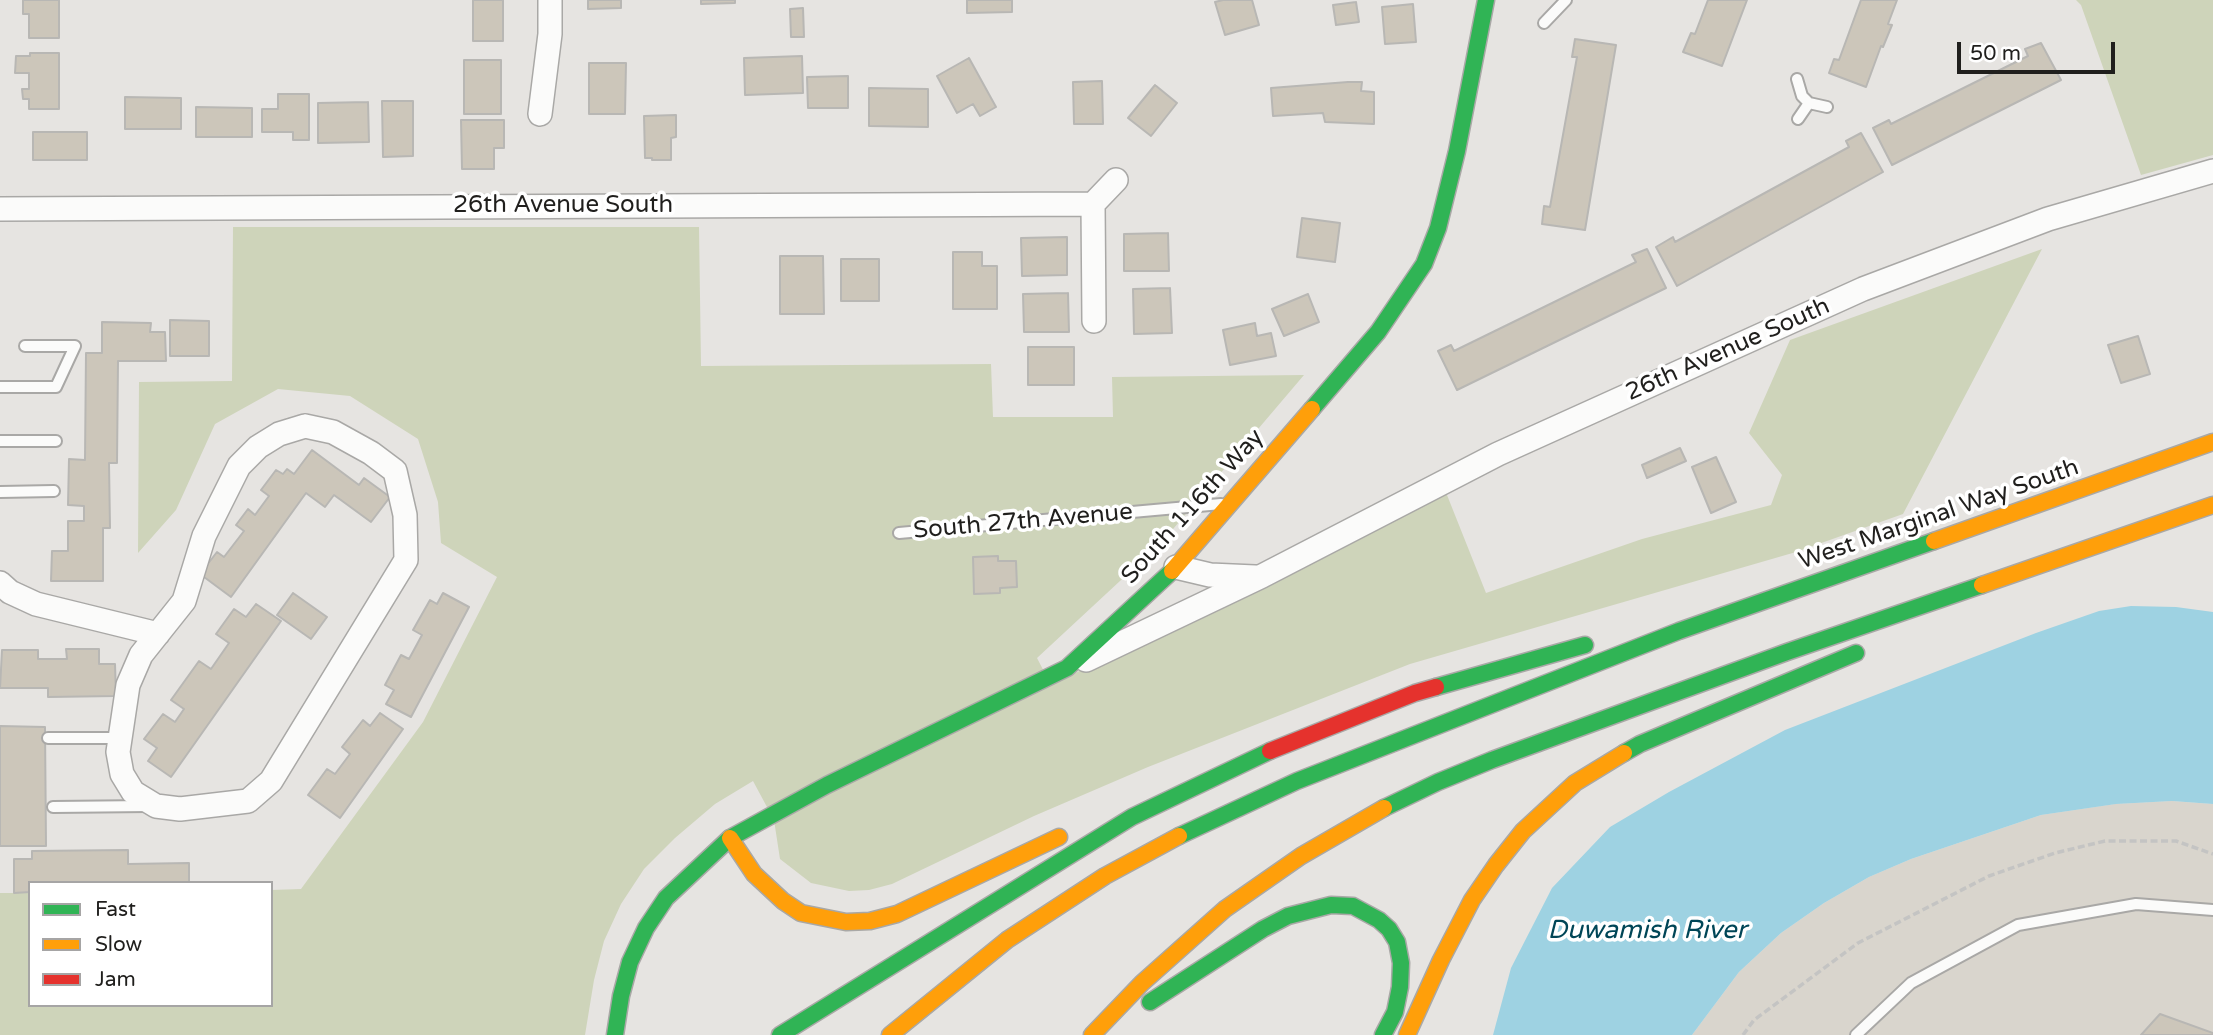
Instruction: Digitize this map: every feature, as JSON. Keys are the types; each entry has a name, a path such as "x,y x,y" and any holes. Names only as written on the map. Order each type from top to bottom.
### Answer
{"main road":[{"name":"South 116th Way","path":"615,1035 630,962 646,928 666,898 694,870 730,838 827,785 1067,668 1176,567 1378,332 1424,264 1438,229 1448,192 1486,0"},
{"name":"West Marginal Way South","path":"890,1035 1007,940 1105,876 1206,822 1297,781 1679,631 2213,442"},
{"path":"1092,1035 1142,983 1225,909 1301,856 1377,812 1438,782 1787,652 2213,505"},
{"path":"1960,610 2165,522"},
{"path":"1632,632 1679,631"},
{"path":"780,1035 1132,817 1274,749 1415,693 1606,639"},
{"path":"1407,1035 1472,900 1523,831 1565,792 1604,764 1640,744 1870,647"},
{"path":"730,838 754,874 783,901 801,913 846,922 870,921 897,914 1051,840 1132,817"},
{"path":"1102,1035 1263,929 1288,916 1331,905 1353,906 1366,911 1389,929 1397,942 1401,963 1400,987 1395,1012 1383,1035"}],"street":[{"path":"540,114 550,34 550,0"},
{"name":"26th Avenue South","path":"1067,668 1262,576 1498,454 1863,289 2048,219 2213,171"},
{"path":"1094,321 1093,204 1116,180"},
{"name":"26th Avenue South","path":"0,209 1093,204"},
{"path":"305,426 332,432 371,453 395,471 405,515 406,560 271,781 248,801 180,809 156,806 133,792 122,774 118,752 120,737 128,685 141,655 184,601 204,536 239,466 258,447 279,434 305,426"},
{"name":"26th Avenue South","path":"1176,567 1210,576 1262,576"},
{"path":"0,583 10,592 36,604 158,634"}],"lane":[{"path":"1544,23 1566,0"},
{"path":"1797,79 1802,96 1809,103 1828,107"},
{"path":"1798,119 1809,103"},
{"path":"0,387 56,387 75,346 25,346"},
{"path":"0,441 56,441"},
{"path":"0,492 54,491"},
{"name":"South 27th Avenue","path":"900,533 1229,503"},
{"path":"48,737 120,737"},
{"path":"53,807 156,806"},
{"path":"1856,1035 1911,983 2018,925 2136,904 2213,910"}],"path":[{"path":"1743,1035 1754,1020 1858,943 1989,876 2055,853 2105,841 2176,841 2213,854"}],"shaded area":[{"path":"2172,801 2213,804 2213,1035 1692,1035 1739,972 1781,933 1824,903 1869,877 1911,859 2041,815 2115,804"}],"green space":[{"path":"2076,0 2213,0 2213,155 2141,175 2081,5"},
{"path":"233,227 699,227 701,366 991,364 993,417 1113,417 1112,377 1304,375 1162,542 1037,658 1051,685 1445,490 1486,593 1642,539 1771,505 1782,475 1749,433 1790,340 2042,249 1903,514 1796,552 1410,664 1148,767 1034,816 892,884 869,890 849,891 811,883 780,859 774,820 753,781 715,804 644,869 621,904 604,941 585,1035 0,1035 0,893 28,893 28,1007 273,1007 273,890 301,889 423,722 497,577 441,543 438,502 418,439 350,396 278,389 215,424 176,510 138,553 139,382 232,381"}],"water":[{"name":"Duwamish River","path":"2131,606 2176,607 2213,612 2213,804 2172,801 2116,804 2041,815 1911,859 1869,877 1824,903 1781,933 1739,972 1692,1035 1493,1035 1511,968 1552,888 1610,827 1785,730 2036,633 2099,611"}],"building":[{"path":"23,0 59,0 59,38 29,38 29,14 23,14"},
{"path":"473,0 503,0 503,41 473,41"},
{"path":"588,0 621,0 621,8 588,9"},
{"path":"701,0 735,0 735,3 701,4"},
{"path":"967,0 1012,0 1012,12 967,13"},
{"path":"1252,0 1259,25 1225,35 1215,2"},
{"path":"1708,0 1747,0 1722,66 1683,52 1691,33 1695,34"},
{"path":"1861,0 1897,0 1888,24 1892,25 1866,87 1829,73 1834,59 1839,60"},
{"path":"1356,2 1359,22 1336,25 1333,5"},
{"path":"1413,4 1416,42 1385,44 1382,7"},
{"path":"803,8 804,37 791,37 790,9"},
{"path":"1575,39 1616,45 1585,230 1542,224 1544,206 1550,207 1577,57 1572,57"},
{"path":"2041,43 2061,80 1892,165 1873,128 1889,120 1891,124 2028,56 2025,49"},
{"path":"30,53 59,53 59,109 29,109 29,99 23,99 22,89 29,89 29,73 15,73 16,56 30,56"},
{"path":"802,56 803,93 745,95 744,58"},
{"path":"969,58 996,107 980,116 973,104 957,113 937,76"},
{"path":"464,60 501,60 501,114 464,114"},
{"path":"589,63 626,63 625,114 589,114"},
{"path":"848,76 848,108 808,108 807,77"},
{"path":"1102,81 1103,124 1074,124 1073,82"},
{"path":"1362,82 1361,91 1374,92 1374,124 1325,122 1323,113 1273,116 1271,88"},
{"path":"1155,85 1177,103 1151,136 1128,118"},
{"path":"869,88 928,89 928,127 869,126"},
{"path":"278,94 309,94 309,140 293,140 293,132 262,132 262,109 278,109"},
{"path":"125,97 181,98 181,129 125,129"},
{"path":"382,101 413,101 413,156 383,157"},
{"path":"368,102 369,142 318,143 318,103"},
{"path":"196,107 252,108 252,137 196,137"},
{"path":"676,115 676,137 671,138 671,160 645,158 644,116"},
{"path":"461,120 504,120 504,148 494,148 494,169 462,169"},
{"path":"33,132 87,132 87,160 33,160"},
{"path":"1861,133 1883,172 1677,286 1656,247 1673,237 1675,242 1849,147 1846,141"},
{"path":"1302,218 1340,223 1335,262 1297,257"},
{"path":"1168,233 1169,271 1124,271 1124,234"},
{"path":"1067,237 1067,275 1022,276 1021,238"},
{"path":"1647,249 1666,288 1457,390 1438,351 1451,345 1454,351 1636,262 1632,255"},
{"path":"953,252 982,252 982,266 997,266 997,309 953,309"},
{"path":"780,256 823,256 824,314 780,314"},
{"path":"841,259 879,259 879,301 841,301"},
{"path":"1170,288 1172,333 1134,334 1133,289"},
{"path":"1068,293 1069,332 1024,332 1023,294"},
{"path":"1308,294 1319,322 1284,336 1272,309"},
{"path":"170,320 209,321 209,356 170,356"},
{"path":"102,322 151,323 150,332 165,332 166,361 118,361 117,463 109,463 110,528 103,528 103,581 51,581 52,551 68,551 68,521 84,521 84,506 68,505 69,459 85,460 86,353 102,353"},
{"path":"1255,323 1257,336 1271,333 1276,356 1230,365 1223,330"},
{"path":"2138,336 2150,374 2121,383 2108,345"},
{"path":"1028,347 1074,347 1074,385 1028,385"},
{"path":"1680,448 1686,461 1647,478 1642,465"},
{"path":"312,450 359,485 364,478 390,497 371,522 334,495 325,507 306,493 231,597 200,574 217,552 224,557 244,531 236,525 248,509 255,515 269,496 261,490 276,470 283,474 287,469 294,474"},
{"path":"1716,457 1736,502 1711,513 1692,467"},
{"path":"998,556 998,561 1016,561 1017,587 1000,588 1000,593 974,594 973,557"},
{"path":"293,593 327,617 311,639 277,615"},
{"path":"443,593 469,607 411,717 386,704 394,690 385,685 401,655 409,659 422,635 413,630 430,600 437,604"},
{"path":"256,604 281,621 171,777 148,761 157,748 144,739 163,714 175,722 184,709 171,700 199,661 211,669 229,643 216,634 234,609 246,617"},
{"path":"66,649 99,649 99,664 115,664 116,696 48,697 48,688 0,688 2,650 38,650 38,659 67,659"},
{"path":"380,713 403,729 340,818 308,795 327,769 335,774 350,754 342,747 363,720 370,726"},
{"path":"0,726 45,727 46,846 0,846"},
{"path":"128,850 128,864 189,863 189,881 28,881 28,892 14,893 14,859 32,859 32,851"},
{"path":"2160,1014 2213,1033 2213,1035 2141,1035"}],"traffic: fast":[{"path":"1312,409 1378,332 1424,264 1438,228 1457,151 1486,0"},
{"path":"1179,836 1297,781 1679,631 1934,541"},
{"path":"615,1035 630,962 646,928 666,898 730,838 827,785 1067,668 1172,571"},
{"path":"1384,808 1492,760 1787,652 1982,585"},
{"path":"1436,687 1585,645"},
{"path":"1624,753 1856,653"},
{"path":"780,1035 1132,817 1270,751"},
{"path":"1150,1002 1263,929 1288,916 1331,905 1353,906 1379,920 1397,942 1401,963 1400,987 1395,1012 1383,1035"}],"traffic: slow":[{"path":"1172,571 1312,409"},
{"path":"1934,541 2213,442"},
{"path":"1982,585 2213,505"},
{"path":"1407,1035 1472,900 1496,865 1523,831 1575,783 1624,753"},
{"path":"1092,1035 1142,983 1225,909 1301,856 1384,808"},
{"path":"890,1035 1007,940 1105,876 1179,836"},
{"path":"730,838 754,874 783,901 801,913 846,922 870,921 897,914 1059,837"}],"traffic: jam":[{"path":"1270,751 1436,687"}]}
